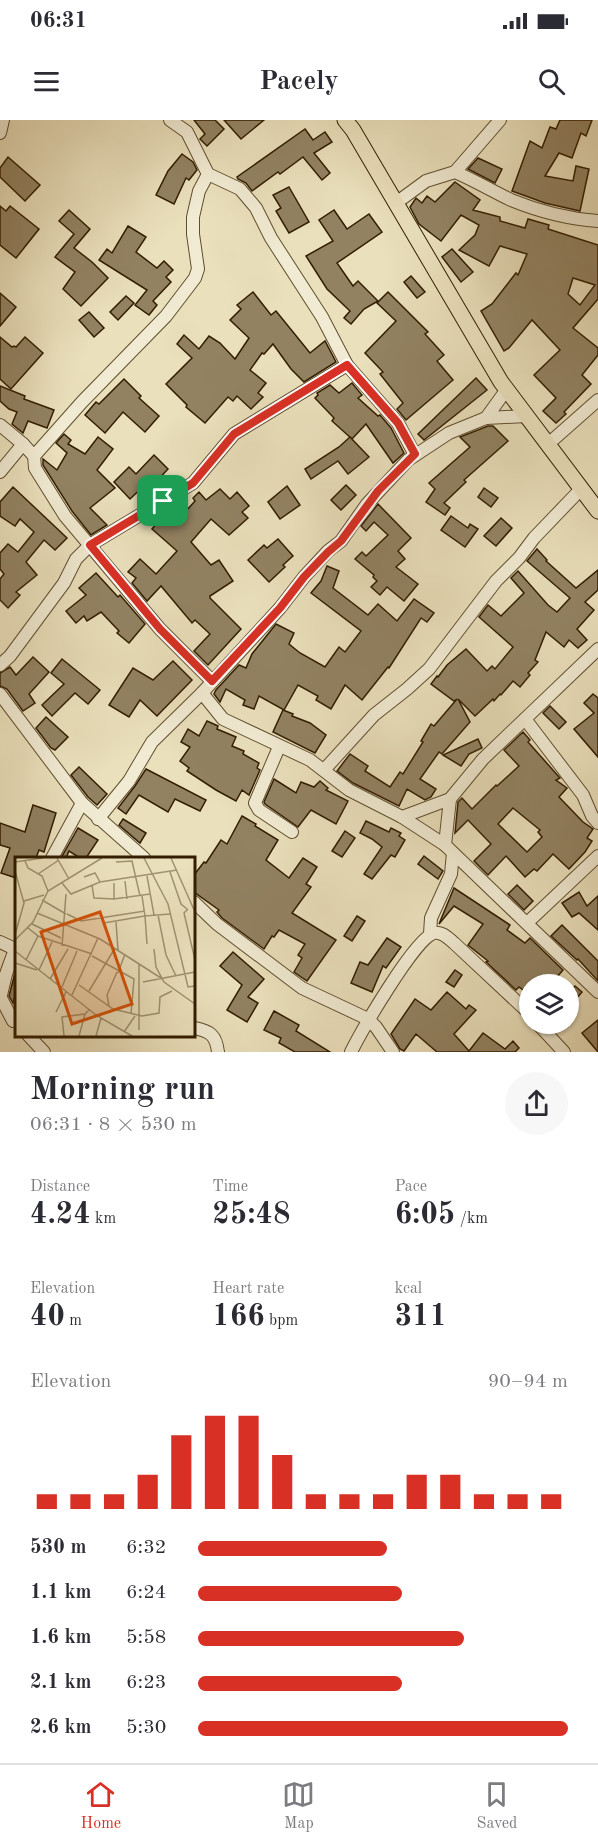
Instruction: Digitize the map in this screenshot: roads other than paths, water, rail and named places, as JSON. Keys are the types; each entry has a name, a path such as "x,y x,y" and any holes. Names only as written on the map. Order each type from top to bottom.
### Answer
{"main road":[{"path":"345,120 507,389 598,511"}],"street":[{"path":"0,133 3,120"},
{"path":"170,120 187,132 208,174 240,189 256,208 271,238 322,317 347,365 398,423 415,454"},
{"path":"396,203 426,181 455,172 500,120"},
{"path":"455,172 510,200 565,216 598,220"},
{"path":"34,456 82,402 159,324 195,278 198,269 193,217 199,191 208,174"},
{"path":"0,665 10,656 64,583 76,559 90,545 193,483 234,434 347,365"},
{"path":"486,418 507,389"},
{"path":"547,445 598,400"},
{"path":"98,819 129,781 152,742 202,693 280,608 304,577 341,541 378,491 415,454 449,433 486,418 526,416"},
{"path":"0,425 34,456 35,468 43,484 65,516 160,629 212,681"},
{"path":"0,472 23,444"},
{"path":"324,770 374,715 429,669 496,581 581,489"},
{"path":"402,817 450,799 483,759 598,649"},
{"path":"202,693 223,719 310,760 349,790 402,817 449,849 598,992"},
{"path":"0,694 82,803 143,857"},
{"path":"525,719 583,795 592,816 598,823"},
{"path":"279,747 255,803 259,810 292,832"},
{"path":"351,1052 368,1019 402,969 430,934 433,911 451,874 450,799"},
{"path":"53,857 82,803"},
{"path":"527,923 598,856"},
{"path":"195,903 217,924 302,988 368,1019 393,1052"},
{"path":"430,934 437,932 443,934 519,1004"},
{"path":"0,942 15,948"},
{"path":"15,951 0,999 15,1021"},
{"path":"0,1017 15,1021"},
{"path":"195,1028 209,1032 214,1036 218,1052"},
{"path":"547,1034 564,1052"},
{"path":"30,1037 44,1052"}]}
